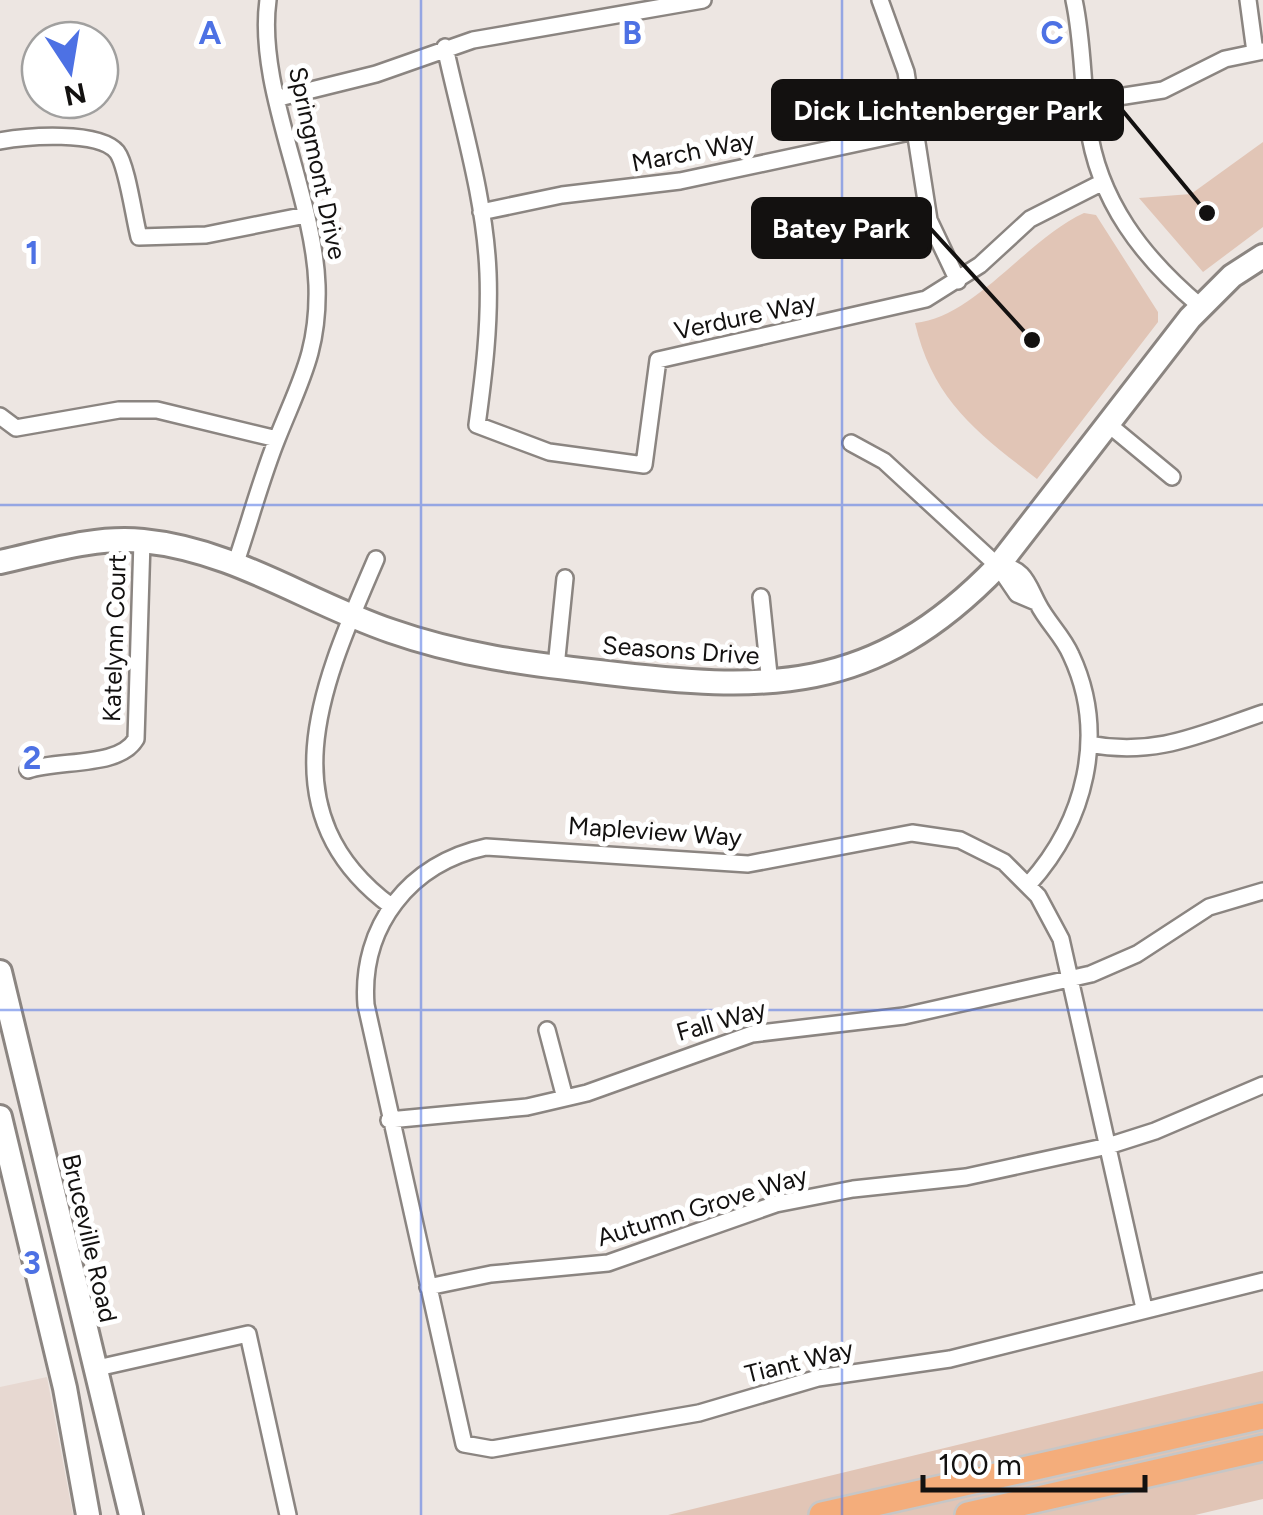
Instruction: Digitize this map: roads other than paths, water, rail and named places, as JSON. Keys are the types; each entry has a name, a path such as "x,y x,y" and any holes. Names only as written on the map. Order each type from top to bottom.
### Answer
{"main road":[{"path":"822,1515 1263,1416"},
{"path":"968,1515 1263,1448"}],"street":[{"name":"Springmont Drive","path":"236,562 277,439 306,378 313,346 317,283 266,29 268,0"},
{"path":"279,98 376,74 445,47 534,27 703,0"},
{"path":"880,0 906,72 929,220 958,282"},
{"path":"1074,0 1086,102 1103,182 1144,252 1200,306"},
{"path":"1086,102 1163,90 1225,59 1259,52 1248,0"},
{"name":"Verdure Way","path":"445,47 481,212 489,318 477,425 550,452 607,463 644,464 658,360 892,310 958,282 1030,218 1103,182"},
{"name":"March Way","path":"481,212 562,195 680,181 914,131"},
{"path":"0,141 64,137 106,142 119,154 138,236 206,236 306,215"},
{"name":"Seasons Drive","path":"0,562 91,543 142,541 236,562 352,616 472,655 699,684 770,684 849,666 884,652 945,615 998,566 1200,306 1232,276 1263,256"},
{"path":"0,416 16,428 119,410 157,410 277,439"},
{"path":"1108,424 1172,477"},
{"path":"851,444 884,462 998,566 1011,566 1027,580 1036,602 1072,657 1084,690 1089,744 1082,792 1070,826 1029,884"},
{"name":"Katelynn Court","path":"28,770 62,760 113,756 130,749 136,738 142,541"},
{"path":"376,559 320,699 315,770 322,805 343,854 364,882 391,906"},
{"path":"556,668 565,578"},
{"path":"760,597 770,684"},
{"path":"1089,744 1125,751 1158,748 1263,713"},
{"name":"Mapleview Way","path":"464,1444 390,1120 365,988 369,953 391,906 438,864 470,850 504,845 748,864 896,834 928,834 976,846 1029,884 1055,924 1071,978 1144,1308"},
{"name":"Fall Way","path":"390,1120 526,1107 565,1098 752,1034 904,1016 1071,978 1122,962 1209,908 1263,891"},
{"name":"Bruceville Road","path":"0,972 93,1369 132,1515"},
{"path":"547,1030 565,1098"},
{"name":"Autumn Grove Way","path":"428,1287 491,1274 608,1263 795,1200 966,1177 1108,1146 1155,1131 1263,1085"},
{"path":"0,1117 65,1388 82,1514"},
{"name":"Tiant Way","path":"464,1444 492,1449 699,1412 818,1378 950,1359 1263,1281"},
{"path":"93,1369 248,1334 288,1515"}],"place":[{"name":"Dick Lichtenberger Park","path":"1207,213"},
{"name":"Batey Park","path":"1032,340"}]}
